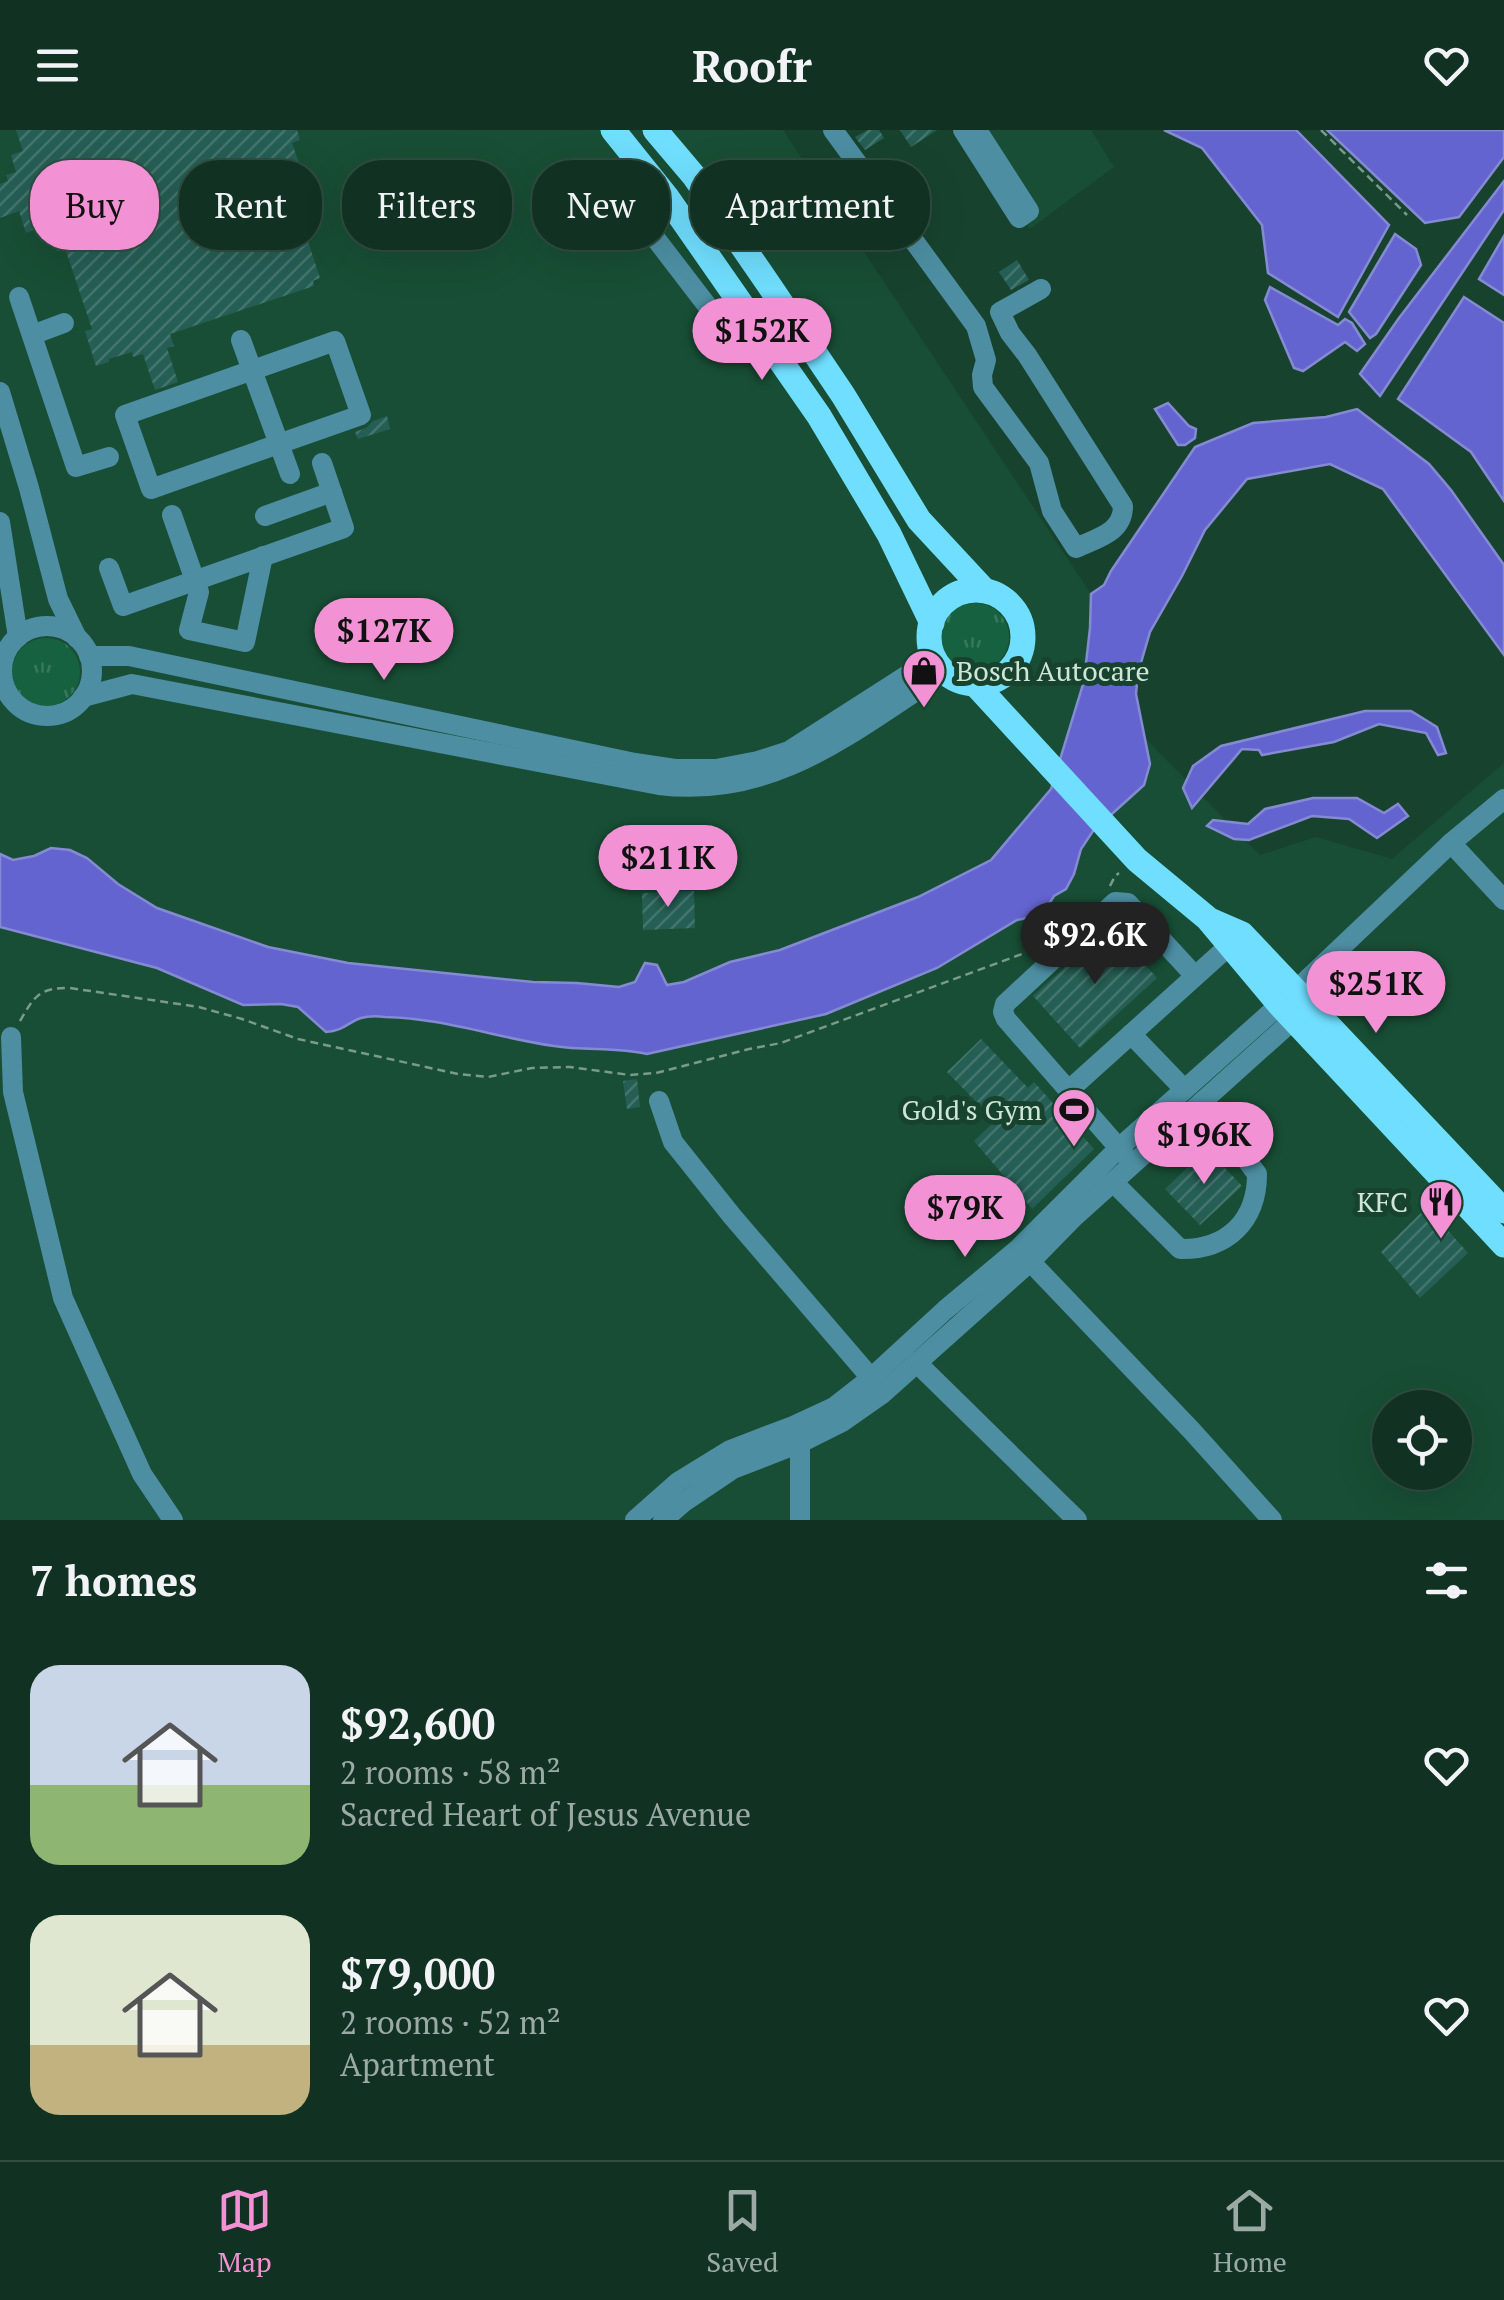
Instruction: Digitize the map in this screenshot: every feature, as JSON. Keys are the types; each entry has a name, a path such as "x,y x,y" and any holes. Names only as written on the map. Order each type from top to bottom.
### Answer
{"main road":[{"path":"613,130 666,196 819,416 889,534 932,623"},
{"path":"655,130 694,176 780,301 919,520 984,590"},
{"path":"967,590 984,590 1011,605 1020,618 1023,641 1019,656 1004,674 975,684 956,680 940,665 930,634 939,608 952,597 967,590"},
{"path":"975,684 1137,860 1235,940 1504,1244"},
{"path":"1289,1005 1504,1211"}],"street":[{"path":"833,130 976,326 986,360 983,387 1039,463 1052,511 1076,548 1116,529 1124,506 1010,334 1000,312"},
{"path":"963,130 1019,218 1029,211 977,130"},
{"path":"976,326 1041,289"},
{"path":"19,296 76,467 109,457"},
{"path":"32,335 64,322"},
{"path":"241,340 290,474"},
{"path":"335,340 361,415 279,444 151,489 125,415 335,340"},
{"path":"0,392 58,599 84,648 91,679 84,697 69,711 56,716 30,713 17,706 8,694 1,666 8,648 18,637 52,626 66,630 84,648 634,763 701,770 789,752 940,665"},
{"path":"109,568 123,606 344,528 322,463"},
{"path":"265,516 332,492"},
{"path":"172,515 199,592 188,630 245,642 262,556"},
{"path":"0,522 18,637"},
{"path":"84,697 132,684 659,785 704,788 750,781 810,758 940,665"},
{"path":"1069,1211 1113,1182 1126,1156 1203,1101 1289,1005 1451,843 1504,799"},
{"path":"1451,843 1504,900"},
{"path":"1126,1156 1006,1020 1005,1004 1116,902 1128,902 1195,976"},
{"path":"1068,1092 1235,940"},
{"path":"635,1520 678,1482 730,1450 842,1422 882,1394 1126,1156 1184,1090 1289,1005"},
{"path":"1132,1034 1184,1090"},
{"path":"11,1037 13,1092 63,1298 142,1474 173,1520"},
{"path":"658,1101 673,1142 872,1378"},
{"path":"1113,1182 1180,1248 1204,1248 1235,1232 1252,1206 1257,1174 1203,1101"},
{"path":"663,1520 733,1468 797,1434 834,1407 872,1378 944,1310 1024,1255"},
{"path":"1024,1255 1272,1520"},
{"path":"916,1362 1077,1520"},
{"path":"797,1434 800,1520"}],"path":[{"path":"1321,130 1407,215"},
{"path":"1108,892 1115,876 1137,860"},
{"path":"11,1037 36,996 50,988 70,988 199,1007 298,1040 458,1074 488,1077 532,1068 570,1067 630,1076 781,1043 1030,951 1059,930"}],"shaded area":[{"path":"0,130 783,130 803,160 690,160 690,250 863,250 1091,594 1084,681 1260,855 1316,837 1392,859 1504,763 1504,1520 0,1520"},
{"path":"966,130 1091,130 1114,167 1030,229"},
{"path":"1164,130 1296,130 1389,225 1338,317 1268,273 1262,225 1202,148"},
{"path":"1327,130 1504,130 1504,157 1459,217 1425,223"},
{"path":"1504,181 1504,210 1380,396 1360,374"},
{"path":"1395,234 1416,249 1421,265 1370,338 1349,312"},
{"path":"1504,236 1504,295 1479,279"},
{"path":"1270,287 1338,325 1345,319 1352,323 1365,344 1357,351 1345,342 1303,371 1294,368 1265,300"},
{"path":"1464,297 1504,323 1504,501 1471,452 1398,399"},
{"path":"1168,403 1196,429 1195,438 1185,445 1178,445 1155,409"},
{"path":"1357,409 1429,464 1504,565 1504,655 1383,489 1330,464 1247,479 1205,530 1150,632 1136,694 1150,764 1144,785 1093,831 1081,849 1066,889 1054,896 1042,915 1017,920 937,968 826,1014 647,1054 554,1046 407,1018 364,1017 326,1032 298,1007 243,1005 157,968 0,927 0,854 13,860 51,848 70,850 87,858 118,884 157,908 268,947 348,963 619,987 635,982 645,963 657,965 667,985 684,982 730,962 780,950 918,897 991,860 1051,789 1084,681 1091,594 1104,585 1195,447 1253,423 1326,417"},
{"path":"1365,711 1411,711 1437,727 1446,753 1438,755 1426,733 1379,724 1334,742 1262,755 1259,750 1242,749 1192,808 1183,788 1193,766 1221,746"},
{"path":"1313,798 1357,798 1384,813 1398,804 1408,816 1377,838 1349,819 1312,816 1249,840 1234,839 1207,826 1213,820 1248,824 1265,809"}],"green space":[{"path":"975,603 999,613 1009,637 999,661 975,671 951,661 941,637 951,613"},
{"path":"46,638 70,648 80,672 70,696 46,706 22,696 12,672 22,648"}],"building":[{"path":"16,130 297,130 300,140 292,143 298,160 179,160 179,250 311,250 320,278 313,281 314,286 170,334 174,346 167,348 178,382 155,390 143,354 133,357 132,352 96,366 85,331 92,329 66,250 159,250 159,160 30,160 30,232 26,233 19,211 0,218 0,184 8,181 6,175 16,172 11,155 23,151"},
{"path":"868,130 879,130 884,138 865,150 855,137"},
{"path":"900,130 937,130 911,147"},
{"path":"1017,260 1029,280 1011,290 999,272"},
{"path":"387,416 390,429 358,439 355,432"},
{"path":"694,891 695,928 643,930 642,893"},
{"path":"1110,926 1157,978 1080,1048 1033,996"},
{"path":"981,1039 1028,1088 1034,1082 1094,1149 1032,1209 974,1141 995,1121 947,1072"},
{"path":"637,1079 640,1107 627,1109 623,1081"},
{"path":"1207,1149 1242,1186 1200,1225 1165,1189"},
{"path":"1427,1207 1468,1253 1420,1298 1381,1252"}],"place":[{"name":"Bosch Autocare","path":"924,709"},
{"name":"Gold's Gym","path":"1074,1148"},
{"name":"KFC","path":"1441,1240"}]}
